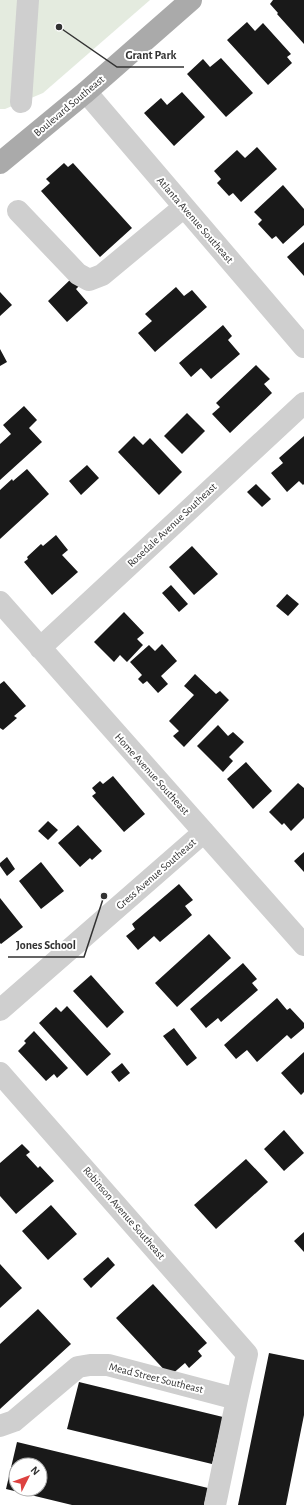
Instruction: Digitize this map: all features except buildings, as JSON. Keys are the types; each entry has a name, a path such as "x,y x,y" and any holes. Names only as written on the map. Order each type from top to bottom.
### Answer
{"main road":[{"name":"Boulevard Southeast","path":"3,156 86,92 191,0"}],"street":[{"path":"21,102 28,0"},
{"name":"Atlanta Avenue Southeast","path":"86,92 304,346"},
{"path":"18,211 78,274 89,280 102,275 184,207"},
{"name":"Rosedale Avenue Southeast","path":"40,648 304,403"},
{"name":"Home Avenue Southeast","path":"0,602 303,941"},
{"name":"Gress Avenue Southeast","path":"0,1010 204,832"},
{"name":"Robinson Avenue Southeast","path":"0,1073 247,1354 237,1399"},
{"name":"Mead Street Southeast","path":"0,1426 14,1421 78,1367 90,1364 108,1365 237,1399"},
{"path":"215,1505 237,1399"}],"shaded area":[{"path":"0,0 150,0 43,93 5,109 0,109"}],"place":[{"name":"Grant Park","path":"59,27"},
{"name":"Jones School","path":"104,896"}]}
